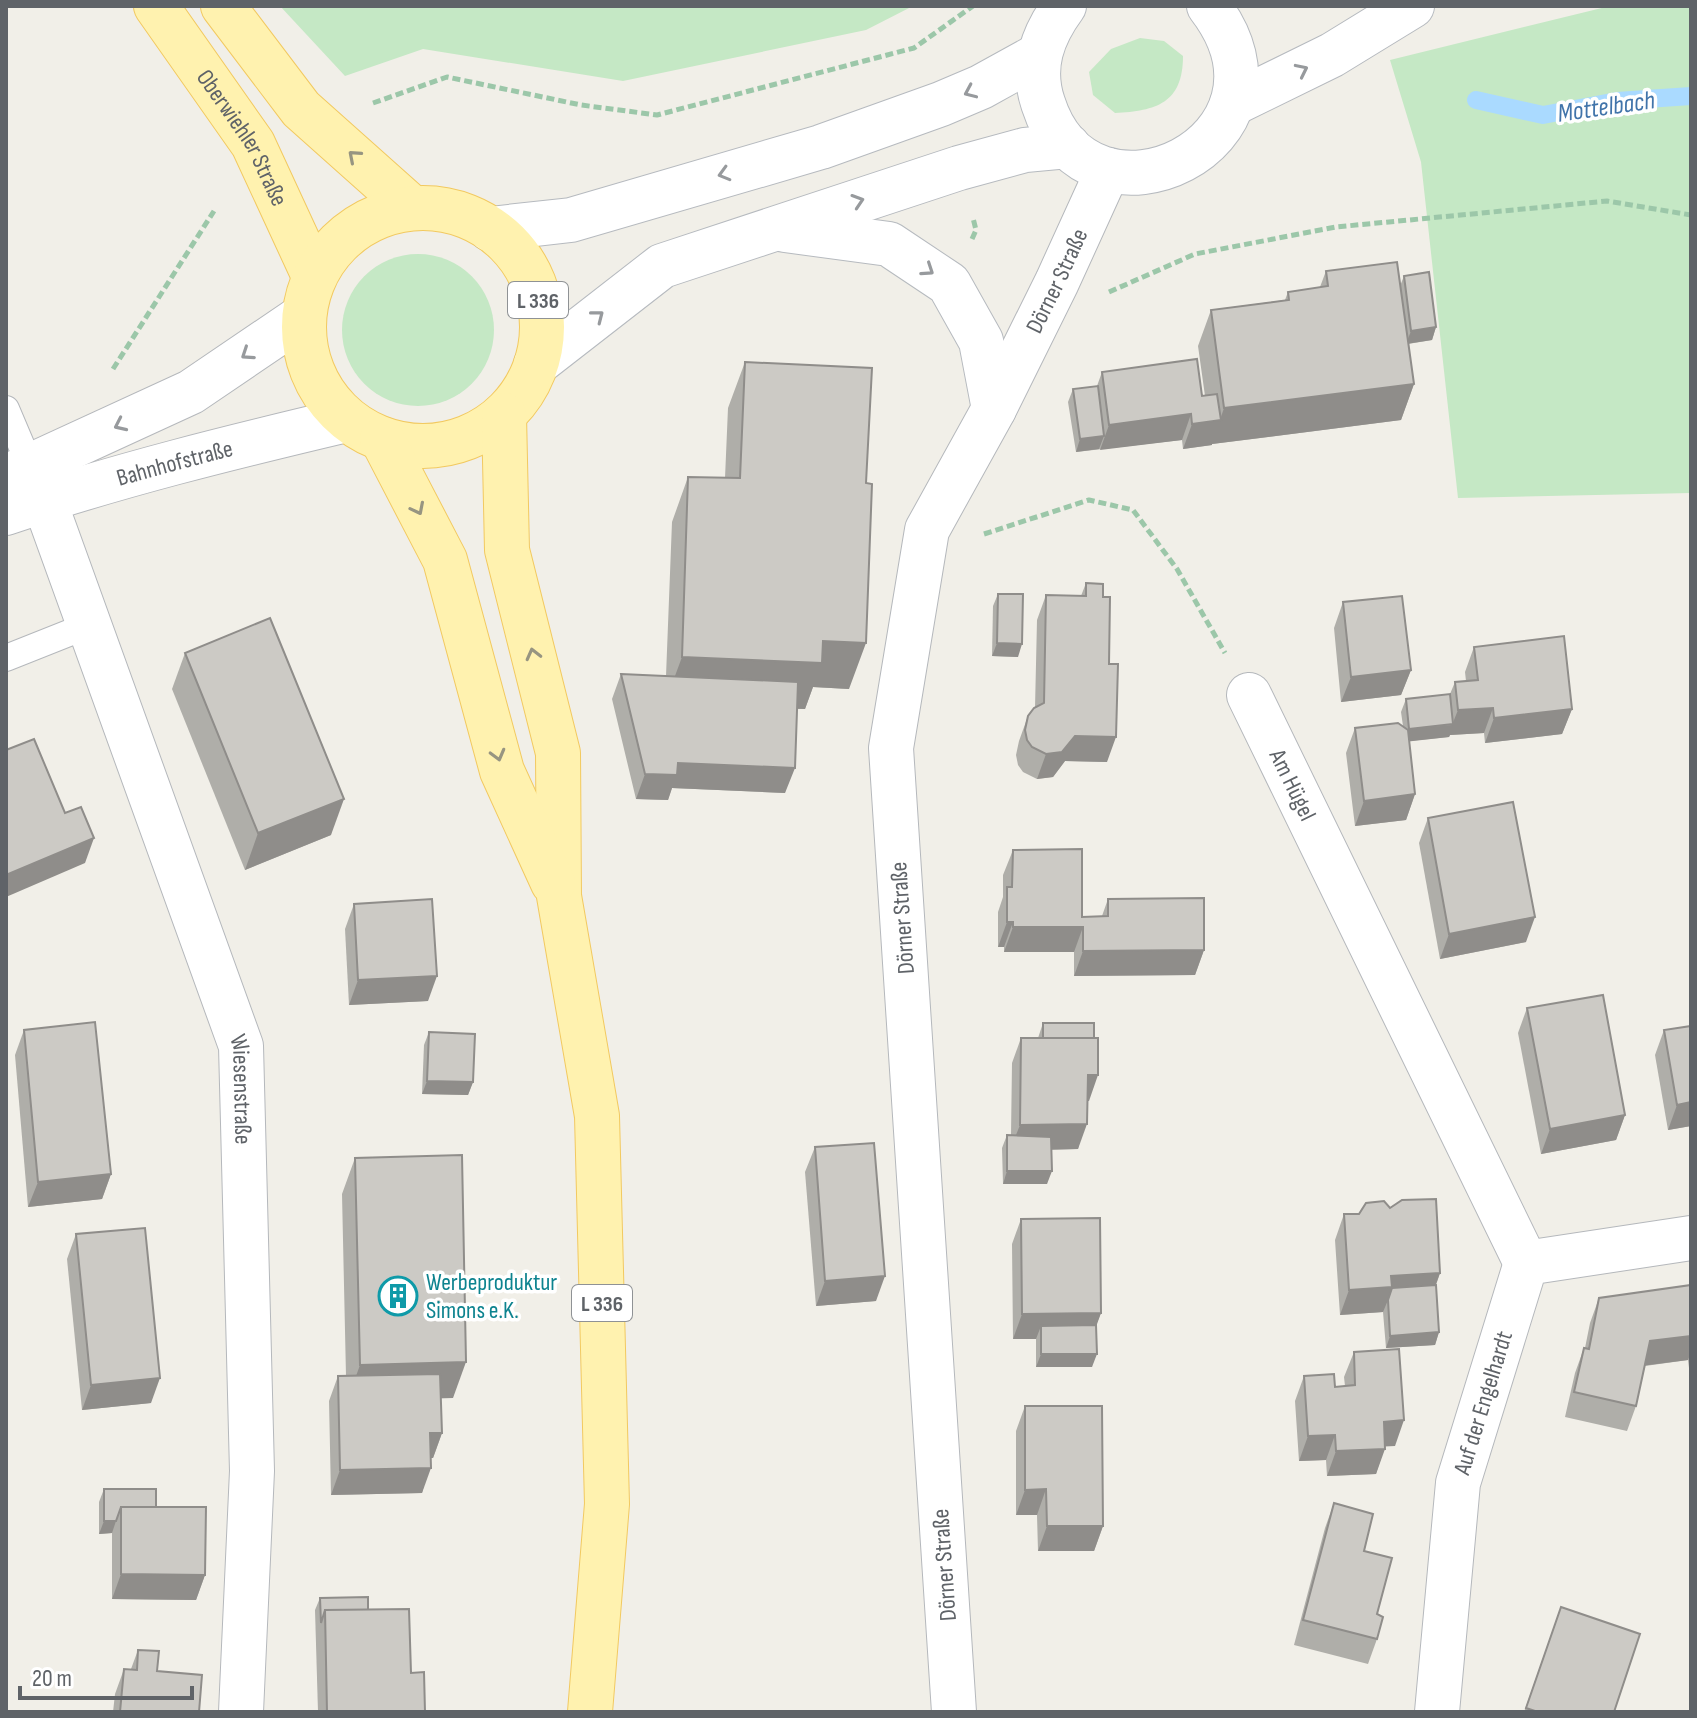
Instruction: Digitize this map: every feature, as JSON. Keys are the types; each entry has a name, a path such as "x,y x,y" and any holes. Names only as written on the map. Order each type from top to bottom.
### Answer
{"main road":[{"name":"Oberwiehler Straße","path":"156,6 253,144 309,296"},
{"path":"223,6 301,109 412,208"},
{"name":"L 336","path":"364,430 414,446 446,444 477,434 504,415 523,392 536,364 542,327 536,289 518,256 490,229 453,212 412,208 382,214 354,229 331,250 309,296 306,355 321,390 364,430 445,560 502,771 559,896"},
{"name":"L 336","path":"504,415 507,550 558,753 559,896 597,1116 607,1504 590,1712"}],"street":[{"path":"1064,6 1048,28 1039,55 1038,88 1048,120 1068,146 1087,160 1108,170 1139,174 1169,168 1197,153 1218,132 1232,104 1236,76 1233,49 1222,23 1209,6"},
{"path":"1232,104 1332,55 1412,6"},
{"path":"490,229 571,220 821,147 941,104 981,87 1039,55"},
{"path":"536,364 662,266 959,168 1025,150 1068,146"},
{"name":"Dörner Straße","path":"954,1712 891,748 927,530 994,409 1108,170"},
{"path":"775,228 889,244 949,284 981,341 994,409"},
{"name":"Bahnhofstraße","path":"22,490 191,392 309,296"},
{"name":"Bahnhofstraße","path":"22,490 217,450 364,430"},
{"name":"Wiesenstraße","path":"22,490 89,625 241,1046 252,1471 241,1712"},
{"name":"Am Hügel","path":"1249,695 1526,1263"},
{"path":"1526,1263 1691,1238"},
{"name":"Auf der Engelhardt","path":"1437,1712 1458,1483 1526,1263"}],"lane":[{"name":"Wiesenstraße","path":"6,409 22,490"},
{"path":"6,658 89,625"}],"path":[{"path":"372,104 447,77 581,105 657,115 914,48 973,6"},
{"path":"1038,319 1195,254 1336,227 1607,201 1691,215"},
{"path":"112,371 214,211"},
{"path":"927,530 977,536 1089,500 1133,510 1177,569 1249,695"}],"green space":[{"path":"280,6 913,6 866,30 623,81 423,49 345,76"},
{"path":"1610,6 1691,6 1691,493 1458,498 1421,162 1390,60"},
{"path":"1140,38 1164,41 1183,56 1178,84 1172,94 1155,106 1115,113 1093,95 1089,72 1111,49"},
{"path":"418,254 447,259 472,276 489,301 494,330 489,359 472,384 447,401 418,406 389,401 364,384 347,359 342,330 347,301 364,276 389,259"}],"building":[{"path":"1397,262 1414,384 1224,408 1211,310 1289,300 1288,292 1328,286 1326,271"},
{"path":"1429,272 1436,327 1411,331 1404,276"},
{"path":"1197,359 1202,396 1217,394 1221,420 1192,424 1191,414 1109,425 1102,372"},
{"path":"745,362 872,368 866,483 872,484 866,643 823,641 822,663 682,657 688,477 740,478"},
{"path":"1098,386 1104,436 1080,439 1073,389"},
{"path":"1086,583 1103,584 1103,597 1110,597 1109,664 1118,664 1116,737 1075,736 1062,752 1046,754 1032,747 1025,730 1028,716 1034,708 1044,703 1046,595 1086,596"},
{"path":"998,594 1023,594 1022,644 997,643"},
{"path":"1402,596 1411,670 1351,677 1343,602"},
{"path":"270,618 344,799 258,833 185,653"},
{"path":"1564,636 1572,709 1494,718 1493,708 1458,710 1455,682 1478,680 1474,647"},
{"path":"621,674 798,682 795,768 678,763 677,775 645,774"},
{"path":"1450,694 1453,724 1409,729 1406,699"},
{"path":"1398,723 1408,730 1415,794 1364,801 1355,728"},
{"path":"34,739 65,813 81,807 94,838 6,875 6,750"},
{"path":"1513,802 1535,917 1449,934 1428,818"},
{"path":"1082,849 1082,917 1108,916 1108,899 1204,898 1204,950 1083,951 1083,927 1013,927 1013,922 1007,922 1007,887 1012,887 1013,850"},
{"path":"432,899 437,976 358,980 354,904"},
{"path":"1603,995 1625,1115 1550,1129 1527,1008"},
{"path":"95,1022 111,1174 38,1182 24,1030"},
{"path":"1043,1023 1094,1023 1094,1038 1043,1038"},
{"path":"1691,1026 1691,1102 1677,1105 1664,1030"},
{"path":"429,1032 475,1034 473,1082 427,1081"},
{"path":"1021,1038 1098,1038 1098,1075 1088,1075 1087,1124 1020,1125"},
{"path":"1007,1135 1051,1137 1052,1171 1007,1171"},
{"path":"874,1143 885,1276 825,1281 815,1147"},
{"name":"Werbeproduktur Simons e.K.","path":"462,1155 466,1362 360,1365 355,1158"},
{"path":"1436,1199 1440,1273 1391,1276 1392,1287 1349,1290 1344,1214 1359,1214 1366,1203 1384,1201 1390,1208 1402,1200"},
{"path":"1100,1218 1101,1313 1022,1314 1021,1219"},
{"path":"145,1228 160,1378 91,1385 76,1234"},
{"path":"1436,1285 1439,1332 1390,1336 1388,1300 1392,1288"},
{"path":"1691,1285 1691,1336 1650,1341 1636,1406 1574,1392 1584,1348 1589,1349 1599,1298"},
{"path":"1096,1325 1097,1354 1041,1354 1041,1326"},
{"path":"1399,1349 1404,1420 1384,1422 1385,1449 1336,1451 1335,1435 1308,1436 1304,1376 1334,1374 1335,1387 1355,1385 1354,1352"},
{"path":"440,1374 442,1433 430,1433 431,1468 340,1470 338,1376"},
{"path":"1025,1406 1102,1406 1103,1526 1047,1526 1046,1489 1025,1490"},
{"path":"104,1489 156,1489 156,1507 121,1507 116,1521 104,1521"},
{"path":"1334,1503 1373,1514 1364,1551 1392,1558 1377,1614 1383,1617 1377,1639 1303,1620"},
{"path":"121,1507 206,1507 205,1575 121,1574"},
{"path":"368,1597 368,1610 325,1610 321,1623 320,1598"},
{"path":"1561,1607 1640,1634 1614,1712 1538,1712 1526,1708"},
{"path":"409,1609 411,1673 424,1672 425,1712 327,1712 325,1610"},
{"path":"138,1650 159,1651 157,1671 202,1675 199,1712 120,1712 124,1669 137,1670"}],"waterway":[{"name":"Mottelbach","path":"1476,100 1543,115 1617,101 1691,96"}],"place":[{"name":"Werbeproduktur Simons e.K.","path":"398,1296"}]}
